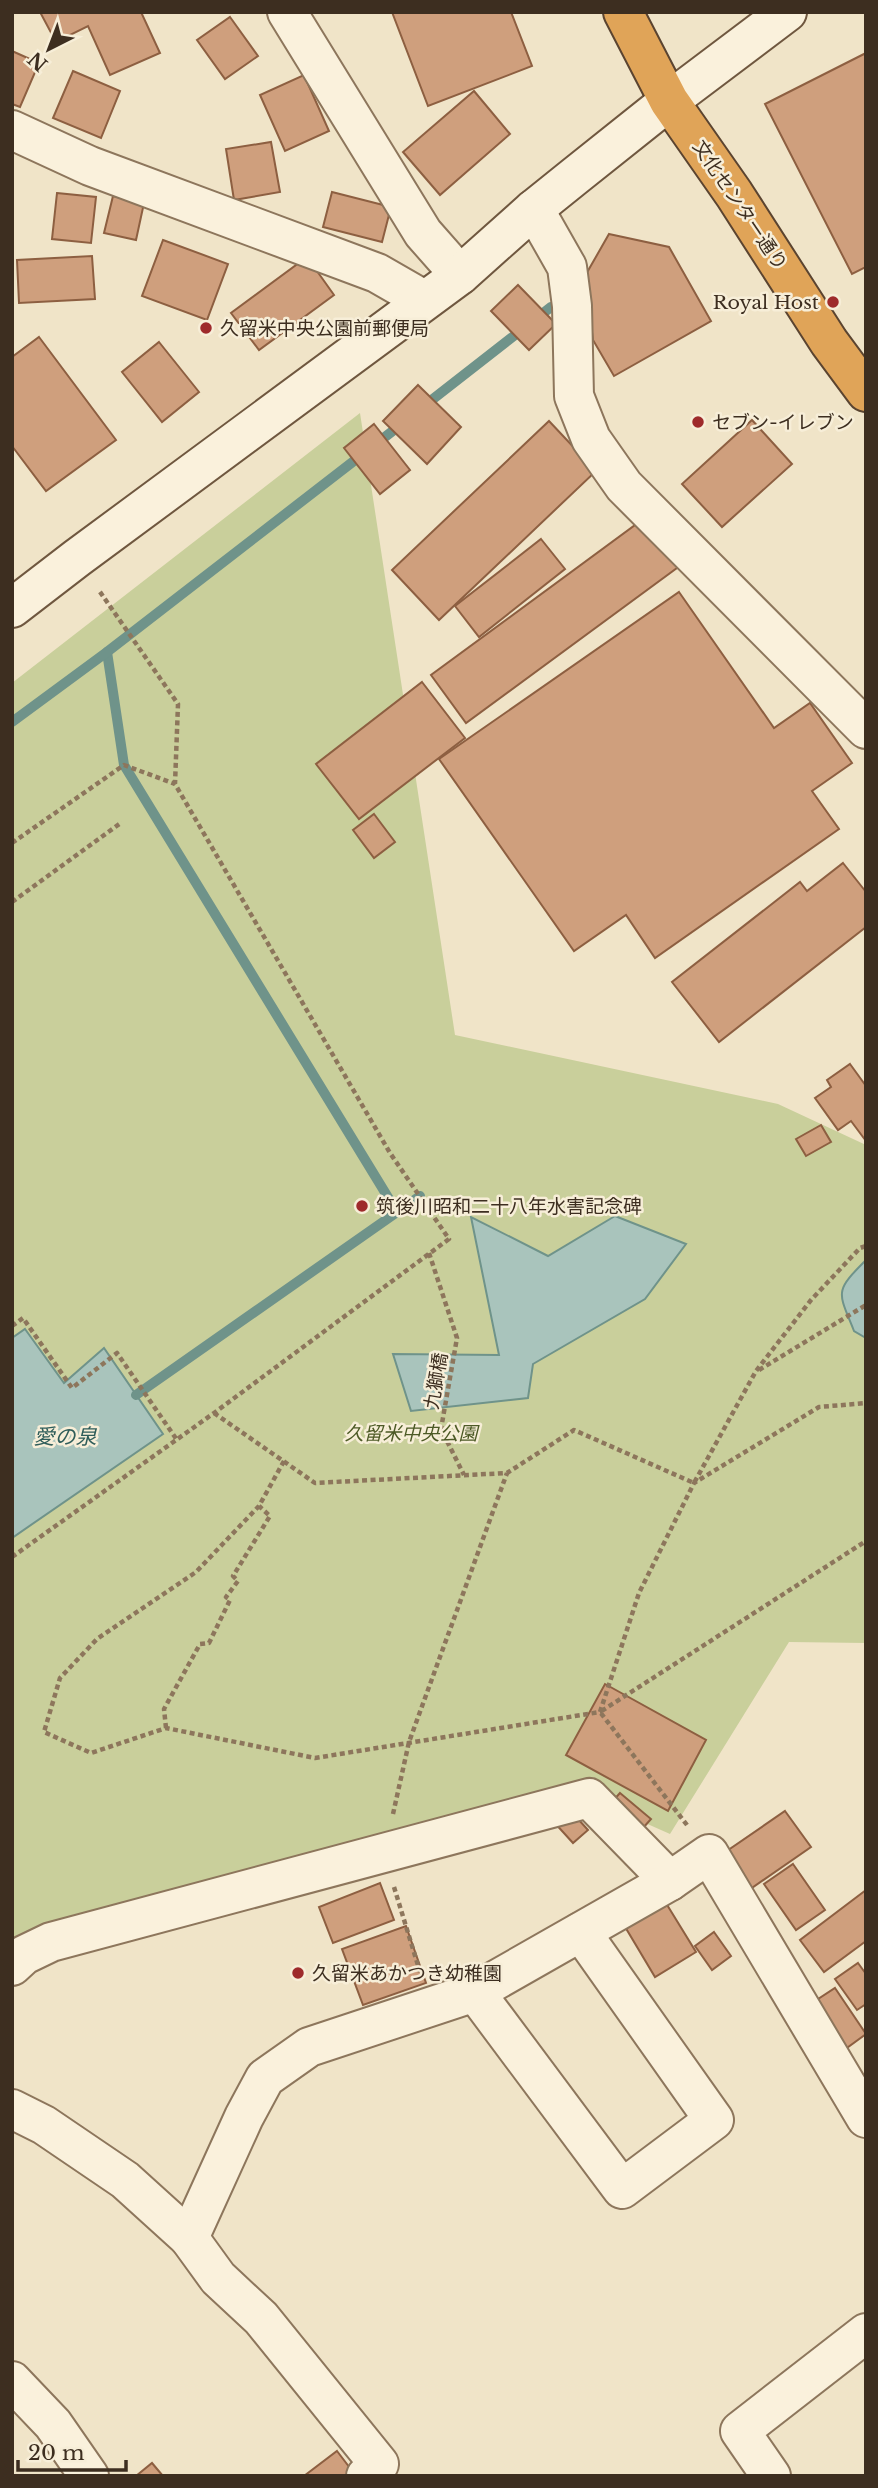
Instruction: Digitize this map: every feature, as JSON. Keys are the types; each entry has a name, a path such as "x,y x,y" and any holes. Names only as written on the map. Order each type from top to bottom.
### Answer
{"highway":[{"name":"文化センター通り","path":"623,12 669,101 738,200 829,342 866,392"}],"street":[{"path":"287,12 423,233 460,275"},
{"path":"12,608 460,275 534,209 669,101 788,12"},
{"path":"12,130 90,166 377,273 424,300"},
{"path":"534,209 567,267 572,306 574,396 591,439 624,486 866,729"},
{"path":"12,1966 24,1955 51,1942 589,1798 670,1881"},
{"path":"189,2238 243,2117 265,2078 309,2047 475,1992 670,1881 709,1854 861,2100"},
{"path":"475,1992 622,2189 714,2120 581,1932"},
{"path":"12,2109 44,2125 125,2180 189,2238 218,2278 261,2318 379,2472"},
{"path":"771,2476 740,2431 866,2333"},
{"path":"12,2381 53,2424 89,2476"}],"path":[{"path":"12,1556 215,1413 449,1238 390,1153 175,784 178,704 77,558"},
{"path":"12,843 124,765 175,784"},
{"path":"12,902 122,822"},
{"path":"600,1713 639,1594 694,1483 756,1371 811,1300 860,1248 866,1245"},
{"name":"九獅橋","path":"429,1253 457,1338 441,1429 464,1475"},
{"path":"756,1371 828,1326 866,1306"},
{"path":"12,1326 23,1318 72,1388 117,1353 177,1440"},
{"path":"694,1483 819,1407 866,1403"},
{"path":"215,1413 315,1483 508,1473 573,1430 694,1483"},
{"path":"284,1461 259,1506 196,1572 97,1639 60,1678 44,1732 91,1753 166,1728 315,1758 600,1713 866,1541"},
{"path":"431,2006 384,1853 410,1742 508,1473"},
{"path":"166,1728 164,1709 200,1644 209,1643 230,1600 226,1597 238,1581 233,1576 271,1516 259,1506"},
{"path":"600,1713 709,1854"}],"green space":[{"name":"久留米中央公園","path":"360,413 455,1035 778,1104 866,1145 866,1643 789,1642 670,1834 589,1798 12,1954 12,683"}],"water":[{"path":"615,1216 686,1244 645,1299 533,1364 528,1398 411,1411 393,1354 499,1355 471,1217 548,1256"},
{"path":"866,1260 866,1338 854,1331 842,1292 848,1279"},
{"name":"愛の泉","path":"25,1329 64,1383 104,1348 163,1434 12,1538 12,1338"}],"building":[{"path":"40,12 141,12 160,53 110,75 88,26 56,42"},
{"path":"392,12 511,12 532,66 428,106"},
{"path":"230,17 258,56 225,79 197,40"},
{"path":"12,51 39,63 20,107 12,104"},
{"path":"866,53 866,267 852,274 765,104"},
{"path":"73,71 120,91 101,138 53,118"},
{"path":"304,75 329,131 285,151 260,95"},
{"path":"474,91 510,134 440,195 403,152"},
{"path":"271,142 280,192 234,200 226,149"},
{"path":"332,192 391,207 382,242 323,227"},
{"path":"57,193 96,197 91,243 52,239"},
{"path":"113,196 144,203 136,240 104,233"},
{"path":"609,234 669,247 711,321 614,376 593,340 585,276"},
{"path":"163,240 228,264 207,320 142,296"},
{"path":"92,256 95,299 19,303 17,260"},
{"path":"307,257 334,295 259,350 231,313"},
{"path":"518,285 556,324 529,350 491,311"},
{"path":"39,337 116,440 46,491 12,446 12,357"},
{"path":"159,342 199,392 162,422 122,372"},
{"path":"418,385 461,427 427,464 383,421"},
{"path":"752,420 792,464 722,527 682,484"},
{"path":"549,421 596,471 439,620 392,570"},
{"path":"374,424 410,470 380,494 344,448"},
{"path":"646,517 681,565 466,723 431,675"},
{"path":"541,539 565,569 479,637 455,606"},
{"path":"679,592 774,728 810,703 852,763 812,791 839,829 655,958 626,915 574,951 439,759"},
{"path":"422,682 465,738 359,819 316,764"},
{"path":"374,814 395,842 374,858 353,830"},
{"path":"843,863 866,892 866,927 719,1042 672,982 800,882 807,891"},
{"path":"850,1064 866,1086 866,1141 851,1121 838,1130 815,1098 831,1087 827,1080"},
{"path":"821,1125 831,1142 806,1156 796,1139"},
{"path":"605,1684 706,1740 668,1811 566,1755"},
{"path":"620,1793 651,1819 634,1838 603,1812"},
{"path":"568,1808 588,1830 573,1843 553,1821"},
{"path":"785,1811 811,1847 746,1892 721,1855"},
{"path":"793,1864 825,1910 796,1930 764,1884"},
{"path":"380,1883 394,1920 333,1943 319,1907"},
{"path":"866,1890 866,1941 824,1972 800,1940"},
{"path":"661,1895 696,1952 655,1977 621,1920"},
{"path":"406,1926 426,1983 363,2005 342,1949"},
{"path":"714,1932 731,1956 712,1970 695,1946"},
{"path":"858,1963 866,1974 866,2004 857,2010 835,1979"},
{"path":"835,1988 866,2034 844,2050 812,2003"},
{"path":"337,2451 356,2476 304,2476"},
{"path":"152,2463 163,2476 136,2476"}],"waterway":[{"path":"424,406 551,307"},
{"path":"12,722 107,652 403,423"},
{"path":"107,652 124,765 397,1212"},
{"path":"136,1395 420,1196"}],"place":[{"name":"Royal Host","path":"833,302"},
{"name":"久留米中央公園前郵便局","path":"206,328"},
{"name":"セブン-イレブン","path":"698,422"},
{"name":"筑後川昭和二十八年水害記念碑","path":"362,1206"},
{"name":"久留米あかつき幼稚園","path":"298,1973"}]}
